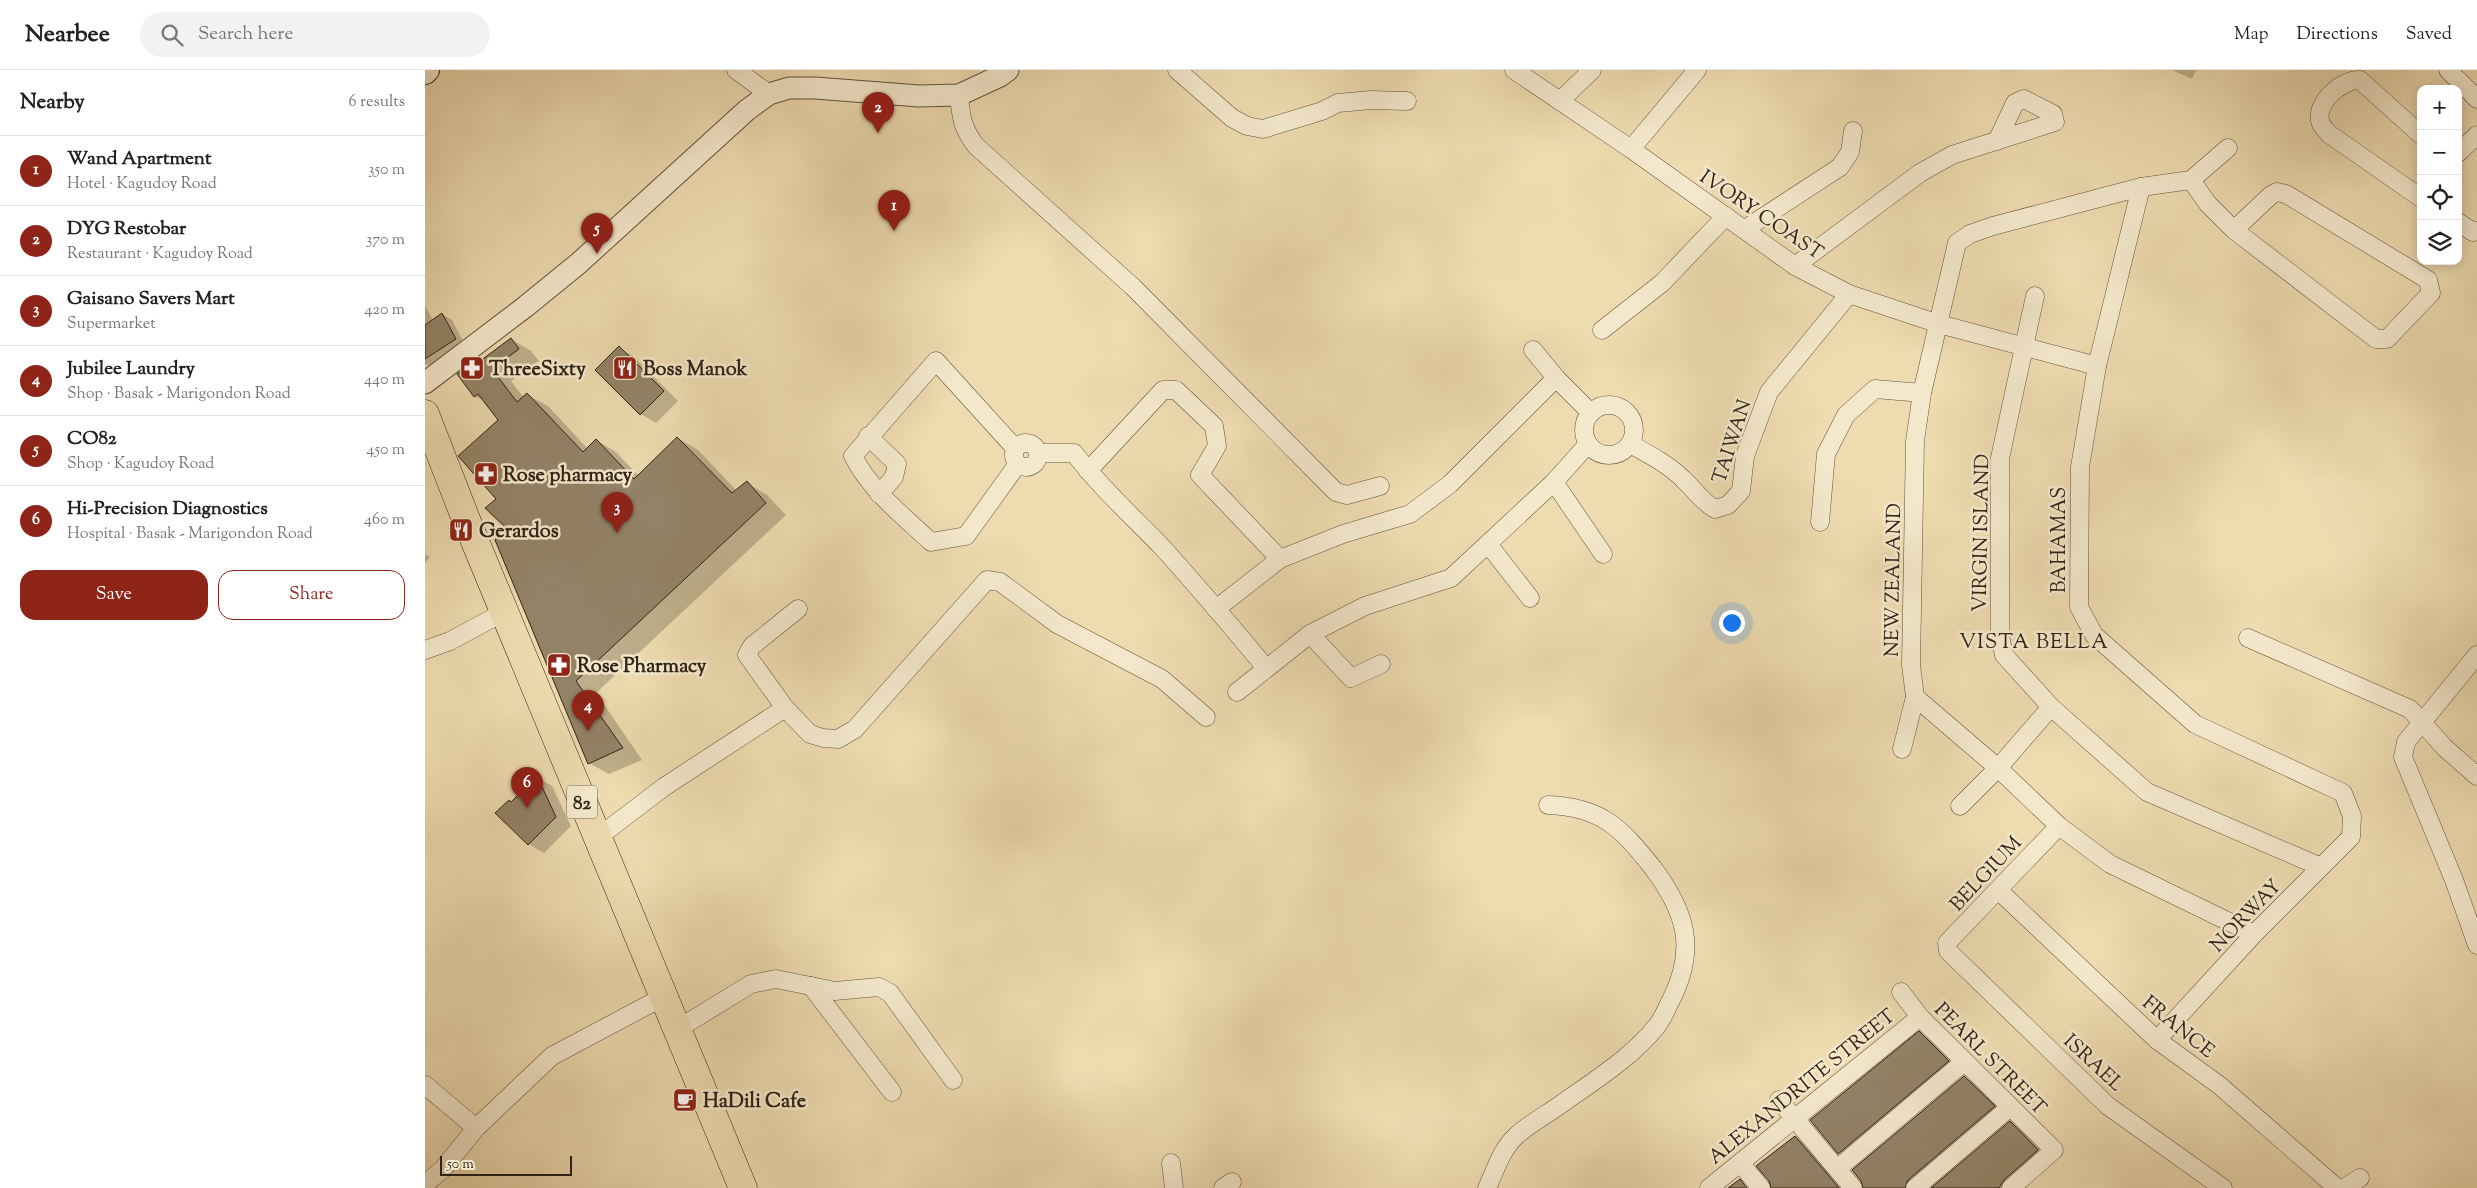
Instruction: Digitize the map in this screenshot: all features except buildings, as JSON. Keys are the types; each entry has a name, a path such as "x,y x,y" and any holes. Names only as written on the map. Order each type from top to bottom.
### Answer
{"main road":[{"name":"82","path":"425,414 504,612 663,997 738,1186"}],"street":[{"path":"736,70 769,94"},
{"path":"425,383 525,307 579,263 747,110 769,94 789,88 815,88 919,96 959,95 1000,76 1008,70"},
{"path":"1177,70 1232,118 1247,126 1263,129 1322,111 1338,103 1371,100 1407,101"},
{"name":"IVORY COAST","path":"1514,70 1631,149 1795,266 1849,294 1939,324 2024,345 2097,366"},
{"path":"1560,101 1592,70"},
{"path":"1631,149 1697,70"},
{"path":"2448,70 2477,99"},
{"path":"2417,131 2360,80 2351,79 2337,88 2320,112 2320,122 2329,134 2417,195"},
{"path":"959,95 962,123 976,146 1133,287 1336,492 1347,496 1380,486"},
{"path":"1745,229 1840,167 1850,152 1853,131"},
{"path":"2462,149 2477,135"},
{"path":"1795,266 1920,173 1952,155 1997,141"},
{"path":"2228,148 2191,180 2208,204 2235,230 2376,339 2387,339 2431,293 2428,280 2287,194 2277,192 2271,195 2235,230"},
{"name":"NEW ZEALAND","path":"1915,697 1911,665 1915,451 1922,393 1957,243 1970,234 1993,226 2141,187 2191,180"},
{"name":"BAHAMAS","path":"2141,187 2097,366 2080,468 2079,608 2094,635 2195,724 2343,793 2352,816"},
{"path":"1602,330 1661,283 1726,216"},
{"path":"2462,225 2473,232 2477,231"},
{"name":"TAIWAN","path":"1630,444 1669,466 1684,479 1703,502 1715,509 1728,505 1741,491 1745,456 1769,392 1849,294"},
{"name":"VIRGIN ISLAND","path":"2035,296 2000,458 2000,636 2005,655 2051,707 2147,792 2321,867"},
{"path":"1533,350 1556,378 1591,413"},
{"path":"1016,457 936,361 853,456 879,494 931,542 966,536 1016,457 1021,444 1029,443 1039,453 1074,453 1088,471 1161,547 1266,668"},
{"path":"1216,609 1281,559 1343,534 1411,514 1450,484 1556,378"},
{"path":"1820,522 1826,454 1846,415 1875,389 1922,393"},
{"path":"1088,471 1163,390 1176,390 1214,426 1217,446 1200,475 1281,559"},
{"path":"1605,406 1621,409 1631,421 1633,429 1630,444 1624,450 1609,455 1593,450 1588,444 1584,428 1591,413 1605,406"},
{"path":"869,436 897,464 895,477 879,494"},
{"path":"1237,692 1310,634 1365,606 1451,578 1554,482 1588,444"},
{"path":"1554,482 1603,554"},
{"path":"1488,544 1530,598"},
{"path":"798,609 752,646 747,655 785,708 810,734 823,738 838,739 855,729 987,580 1001,582 1057,624 1162,679 1206,717"},
{"path":"425,650 450,641 504,612"},
{"path":"1310,634 1351,678 1381,664"},
{"path":"2248,638 2410,709 2423,721 2445,748 2477,776"},
{"path":"2477,655 2406,742 2403,757 2404,764 2434,830 2477,945"},
{"path":"1903,749 1915,697 1998,768 2059,826 2110,864 2254,934"},
{"path":"1960,806 1998,768 2051,707"},
{"path":"597,838 664,787 785,708"},
{"path":"1487,1188 1503,1152 1517,1135 1597,1078 1638,1046 1657,1026 1676,989 1685,961 1683,920 1673,896 1633,844 1617,826 1582,808 1548,805"},
{"name":"NORWAY","path":"2157,1040 2254,934 2351,837 2352,816"},
{"name":"BELGIUM","path":"1948,952 1947,943 2059,826"},
{"name":"FRANCE","path":"1998,890 2157,1040 2219,1085 2337,1188"},
{"name":"ISRAEL","path":"1948,952 2108,1106 2223,1188"},
{"path":"676,1030 751,984 776,979 835,991 879,987 890,993 953,1080"},
{"path":"811,986 892,1092"},
{"name":"PEARL STREET","path":"1901,992 1920,1017 2009,1108 2054,1150 2011,1188"},
{"path":"425,1184 443,1169 476,1128 552,1056 663,997"},
{"name":"ALEXANDRITE STREET","path":"1709,1188 1920,1017"},
{"path":"1837,1169 1964,1062"},
{"path":"425,1085 476,1128"},
{"path":"1779,1100 1853,1188"},
{"path":"1915,1188 2009,1108"},
{"path":"1171,1163 1174,1188"},
{"path":"1739,1163 1761,1188"},
{"path":"2344,1188 2360,1178"}],"place":[{"name":"DYG Restobar","path":"878,133"},
{"name":"Wand Apartment","path":"894,231"},
{"name":"CO82","path":"597,254"},
{"name":"ThreeSixty","path":"472,368"},
{"name":"Boss Manok","path":"625,368"},
{"name":"Rose pharmacy","path":"486,474"},
{"name":"Gerardos","path":"461,530"},
{"name":"Gaisano Savers Mart","path":"617,533"},
{"name":"Rose Pharmacy","path":"559,665"},
{"name":"Jubilee Laundry","path":"588,731"},
{"name":"Hi-Precision Diagnostics","path":"527,808"},
{"name":"HaDili Cafe","path":"685,1100"}],"district":[{"name":"VISTA BELLA","path":"2034,641"}]}
